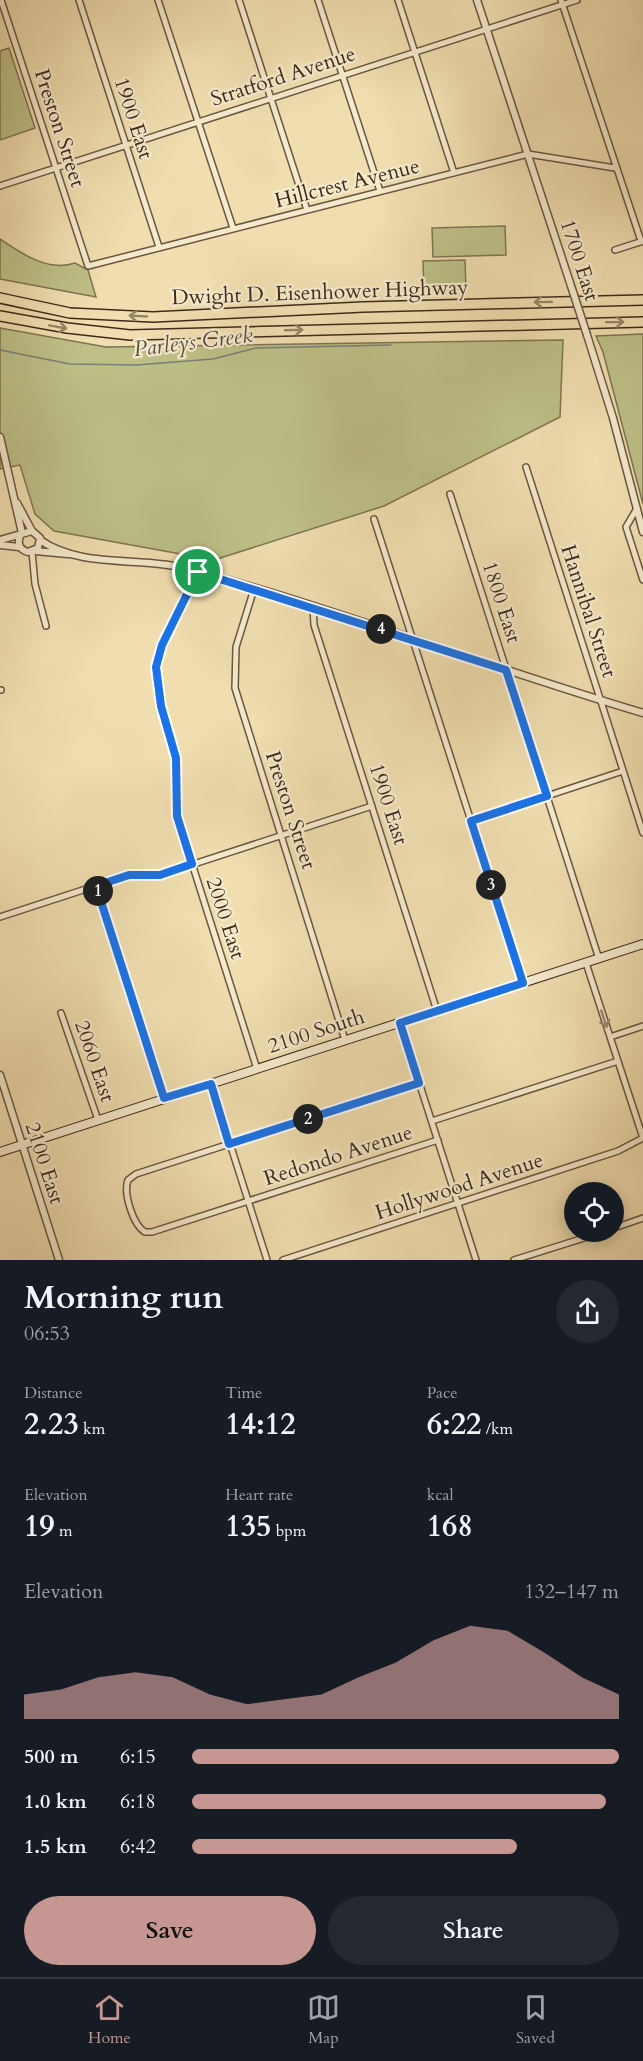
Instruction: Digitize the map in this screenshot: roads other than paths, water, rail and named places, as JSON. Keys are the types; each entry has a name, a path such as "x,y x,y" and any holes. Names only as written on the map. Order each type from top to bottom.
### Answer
{"highway":[{"name":"Dwight D. Eisenhower Highway","path":"0,298 70,313 153,317 363,307 643,300"},
{"name":"Dwight D. Eisenhower Highway","path":"0,316 67,328 130,335 643,322"}],"main road":[{"name":"2100 South","path":"0,1152 643,944"}],"street":[{"name":"Preston Street","path":"1,0 88,266"},
{"name":"1900 East","path":"79,0 159,247"},
{"path":"158,0 233,228"},
{"path":"239,0 307,210"},
{"path":"318,0 380,191"},
{"path":"398,0 454,173"},
{"name":"1700 East","path":"477,0 613,418 643,531"},
{"name":"Stratford Avenue","path":"0,186 487,29 562,2 577,0"},
{"path":"562,2 615,168 642,241 615,250"},
{"name":"Hillcrest Avenue","path":"88,266 528,154 615,168"},
{"path":"0,437 16,502 21,535 20,547"},
{"name":"Hannibal Street","path":"526,467 643,833"},
{"name":"1800 East","path":"450,494 599,959"},
{"path":"16,502 32,531 40,540 49,546 75,554"},
{"path":"636,510 626,527 643,580"},
{"path":"374,519 523,983"},
{"path":"0,540 32,531"},
{"path":"40,540 34,551 35,584 46,626"},
{"path":"0,545 20,547 25,552 75,554 175,566 198,572 643,713"},
{"name":"2000 East","path":"198,572 162,645 156,667 161,706 176,758 177,816 257,1069"},
{"name":"Preston Street","path":"254,589 236,647 234,682 345,1040"},
{"name":"1900 East","path":"313,607 314,625 437,1011"},
{"path":"471,821 623,771"},
{"path":"0,916 129,875 160,875 372,806"},
{"path":"96,886 164,1098"},
{"path":"586,963 643,1138"},
{"name":"2060 East","path":"61,1013 98,1120"},
{"path":"400,1023 476,1260"},
{"path":"610,1037 643,1026"},
{"name":"Redondo Avenue","path":"432,1121 618,1061"},
{"name":"2100 East","path":"0,1076 59,1260"},
{"path":"229,1144 419,1083"},
{"path":"211,1084 267,1260"},
{"name":"Hollywood Avenue","path":"283,1260 624,1149 643,1138"},
{"name":"Redondo Avenue","path":"229,1144 136,1174 128,1180 126,1190 138,1226 145,1232 153,1232 438,1140"},
{"path":"624,1225 643,1218"},
{"path":"514,1260 571,1242"}],"waterway":[{"name":"Parleys Creek","path":"0,350 70,364 137,365 213,359 256,348 391,345"}]}
